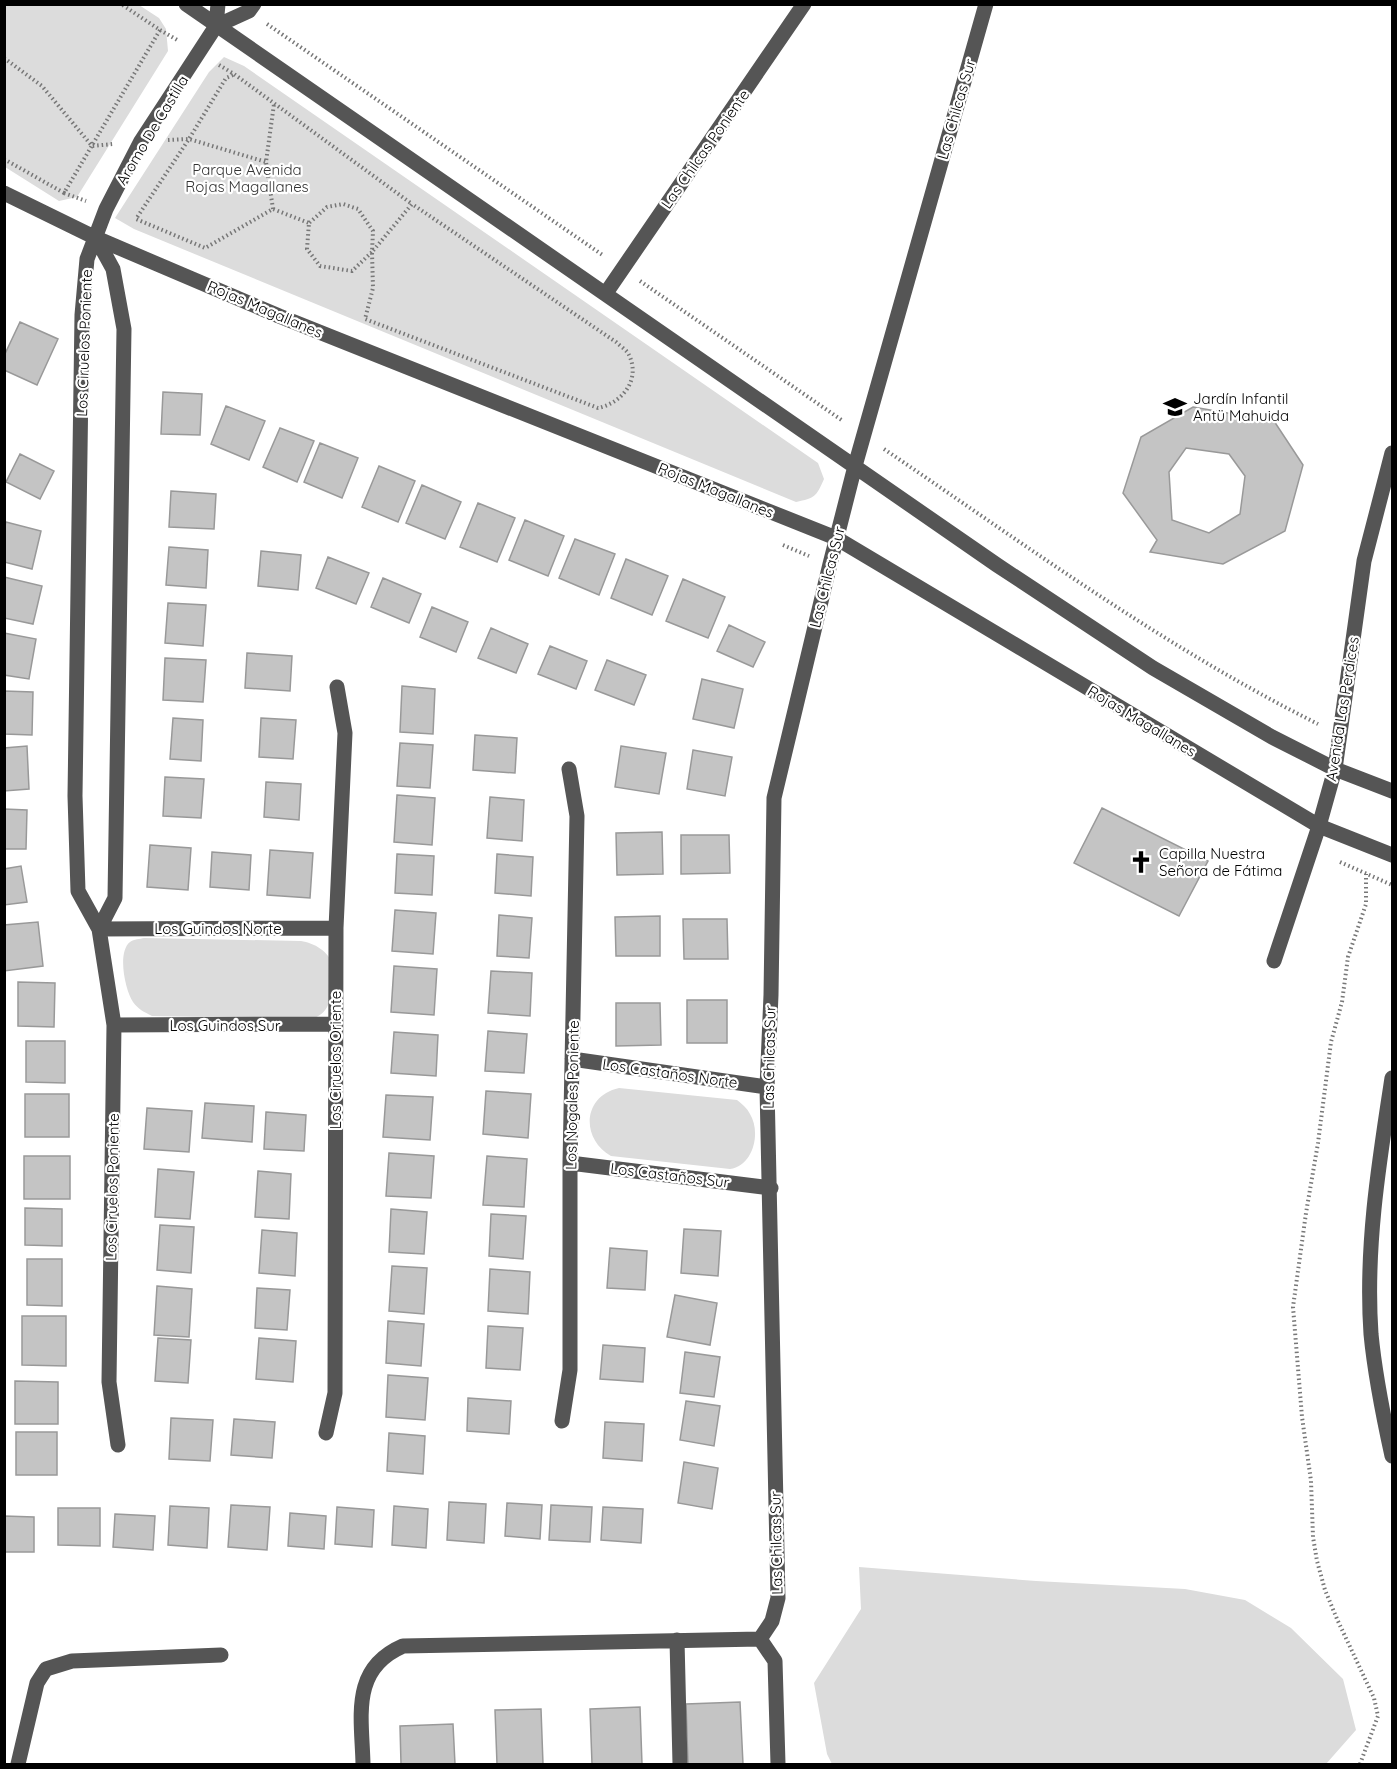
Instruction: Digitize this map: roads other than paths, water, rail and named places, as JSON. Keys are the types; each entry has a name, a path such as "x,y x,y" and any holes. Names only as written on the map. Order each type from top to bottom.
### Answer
{"street":[{"path":"186,4 997,565 1153,668 1262,732 1335,769 1392,791"},
{"name":"Aromo De Castilla","path":"96,238 106,208 141,141 216,26 218,4"},
{"name":"Las Chilcas Poniente","path":"606,293 804,4"},
{"name":"Las Chilcas Sur","path":"760,1639 772,1622 778,1598 771,1188 767,1086 774,798 863,435 986,4"},
{"path":"216,26 251,8"},
{"name":"Rojas Magallanes","path":"4,194 96,238 279,316 836,538 1319,826 1392,855"},
{"name":"Los Ciruelos Poniente","path":"96,238 87,259 82,315 75,796 78,891 99,929 114,1025 109,1382 118,1445"},
{"name":"Los Ciruelos Poniente","path":"96,238 113,269 124,329 115,898 99,929"},
{"name":"Avenida Las Perdices","path":"1274,961 1319,826 1335,769 1364,561 1392,453"},
{"name":"Los Ciruelos Oriente","path":"326,1433 335,1393 336,928 345,733 337,687"},
{"name":"Los Nogales Poniente","path":"562,1421 570,1370 570,1163 577,816 569,769"},
{"name":"Los Guindos Norte","path":"99,929 336,928"},
{"name":"Los Guindos Sur","path":"114,1025 335,1024"},
{"name":"Los Castaños Norte","path":"572,1059 767,1086"},
{"path":"1392,1078 1376,1189 1370,1289 1375,1371 1392,1456"},
{"name":"Los Castaños Sur","path":"570,1163 771,1188"},
{"path":"363,1764 362,1702 366,1679 381,1660 403,1646 760,1639 775,1661 778,1764"},
{"path":"677,1640 680,1764"},
{"path":"18,1764 37,1683 46,1669 72,1661 221,1655"}],"place":[{"name":"Jardín Infantil Antü Mahuida","path":"1175,407"},
{"name":"Capilla Nuestra Señora de Fátima","path":"1141,862"}],"park label":[{"name":"Parque Avenida Rojas Magallanes","path":"247,178"}]}
